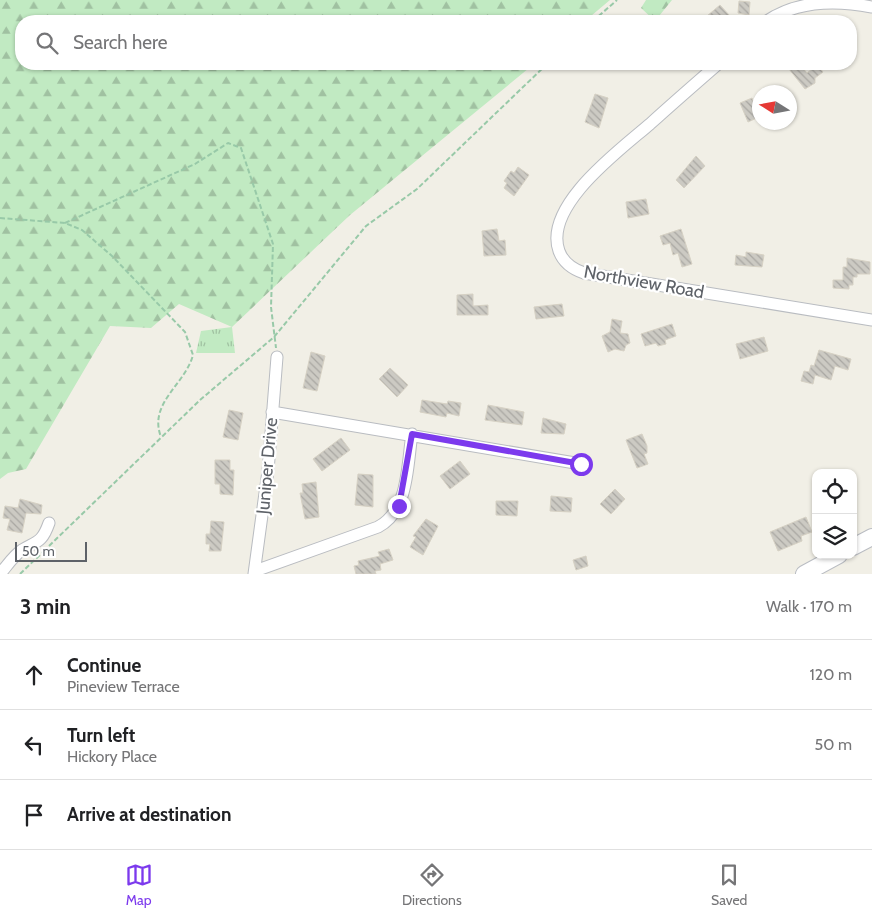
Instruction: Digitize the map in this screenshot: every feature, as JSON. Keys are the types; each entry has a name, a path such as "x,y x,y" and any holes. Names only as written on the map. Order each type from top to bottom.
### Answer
{"street":[{"path":"778,15 794,6 815,1 838,0 872,7"},
{"name":"Northview Road","path":"711,70 613,156 577,192 566,208 557,232 560,254 570,266 584,273 872,320"},
{"name":"Juniper Drive","path":"254,573 268,471 277,357"},
{"path":"272,412 412,434 581,464"},
{"path":"254,573 378,527 391,519 402,499 412,434"},
{"path":"0,574 18,553 36,544 49,523"},
{"path":"857,545 872,537"},
{"path":"804,574 831,559"}],"path":[{"path":"600,15 617,0"},
{"path":"20,574 200,400 274,337 366,226 417,189 541,70"},
{"path":"65,223 195,164 228,143 241,148 273,244 271,307 277,357"},
{"path":"0,218 65,223 82,230 92,237 185,332 193,355 184,375 161,406 157,427 161,437"}],"green space":[{"path":"0,0 610,0 592,15 15,15 15,70 527,70 350,215 232,327 179,304 151,328 110,326 26,469 8,473 0,479"},
{"path":"646,0 672,0 660,15 649,15 641,8"},
{"path":"232,327 235,353 196,353 201,331"}],"building":[{"path":"739,1 750,2 749,15 738,13"},
{"path":"720,5 729,15 708,15"},
{"path":"790,70 804,70 807,73 811,70 821,70 823,72 815,78 815,83 805,89"},
{"path":"595,94 608,98 599,128 585,122"},
{"path":"752,98 752,120 748,122 740,103"},
{"path":"696,156 705,166 684,188 676,180"},
{"path":"518,167 529,175 514,196 504,188 507,183 504,181 511,171 514,173"},
{"path":"646,199 649,214 628,218 626,202"},
{"path":"497,229 499,241 505,240 506,255 484,256 482,231"},
{"path":"681,229 692,264 682,267 678,253 673,255 670,243 663,245 660,236"},
{"path":"746,252 764,255 762,267 735,265 736,255 746,257"},
{"path":"847,258 870,262 870,274 857,274 857,277 853,277 853,285 849,285 849,289 833,288 833,280 843,280 843,267 847,267"},
{"path":"473,294 473,306 488,305 488,315 457,315 457,295"},
{"path":"562,304 564,316 536,319 534,307"},
{"path":"612,319 622,321 620,333 628,334 630,343 626,345 624,351 615,349 608,352 602,336 610,332"},
{"path":"672,324 676,336 665,340 666,344 658,346 656,343 645,346 641,334"},
{"path":"764,337 768,351 740,359 736,344"},
{"path":"819,350 851,359 848,370 835,366 831,380 815,375 813,384 801,381 804,371 809,372 811,365 814,366"},
{"path":"311,352 325,356 317,391 303,388"},
{"path":"390,368 408,385 397,397 379,379"},
{"path":"422,400 447,404 448,401 461,403 459,416 447,413 446,417 420,412"},
{"path":"488,405 524,412 522,425 485,420"},
{"path":"229,410 243,413 238,440 223,437"},
{"path":"543,418 566,424 564,434 541,433"},
{"path":"642,434 647,446 647,453 644,454 648,464 637,468 626,440"},
{"path":"341,438 350,450 322,471 313,459"},
{"path":"215,460 230,460 230,470 234,470 233,495 220,494 220,484 215,484"},
{"path":"460,461 470,474 450,489 440,476"},
{"path":"358,474 373,475 373,507 355,505"},
{"path":"316,482 319,517 305,519 300,493 303,493 302,484"},
{"path":"615,489 625,499 611,514 600,504"},
{"path":"551,496 572,498 571,512 550,511"},
{"path":"20,499 42,505 41,514 26,513 22,533 7,530 10,519 3,518 5,506 18,508"},
{"path":"496,501 518,501 517,516 496,515"},
{"path":"806,517 812,532 801,536 802,541 778,551 770,532"},
{"path":"426,519 438,526 423,555 410,547 416,537 413,536"},
{"path":"211,521 224,522 221,551 209,551 210,544 206,544 206,534 210,534"},
{"path":"389,549 393,560 380,564 381,570 375,571 376,574 356,574 354,566 359,565 358,561 380,556 378,552"},
{"path":"586,556 588,566 576,570 573,560"}],"route":[{"path":"399,506 402,499 412,434 581,464"}]}
